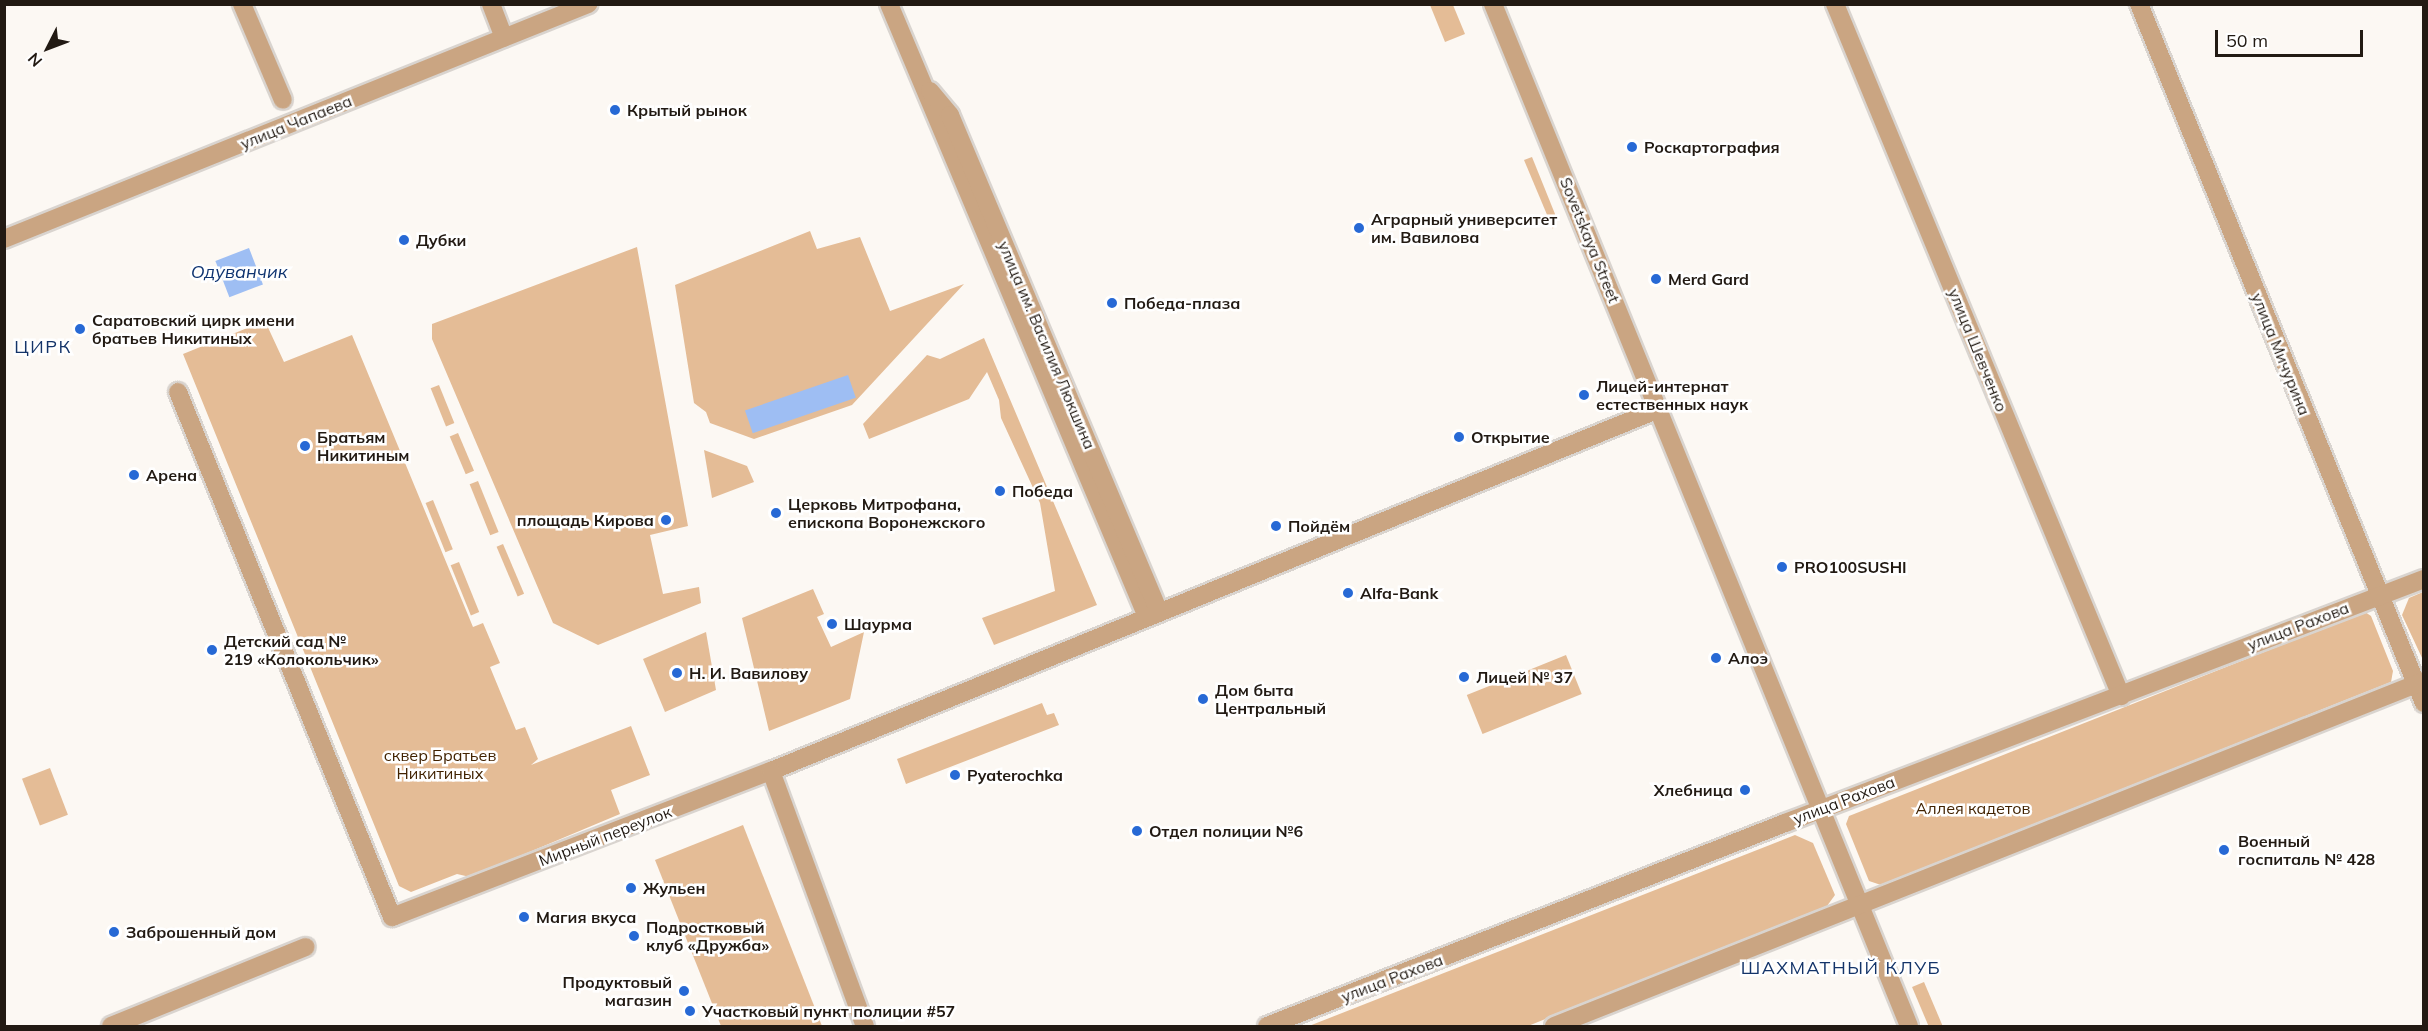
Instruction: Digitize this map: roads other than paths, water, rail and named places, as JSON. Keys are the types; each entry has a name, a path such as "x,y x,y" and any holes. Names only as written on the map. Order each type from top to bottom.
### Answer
{"street":[{"path":"242,4 283,100"},
{"path":"491,4 504,38"},
{"name":"улица Чапаева","path":"4,240 588,4"},
{"name":"улица им. Василия Люкшина","path":"889,4 926,84 950,115 1153,614"},
{"name":"Sovetskaya Street","path":"1493,4 1909,1026"},
{"name":"улица Шевченко","path":"1835,4 2121,696"},
{"name":"улица Мичурина","path":"2139,4 2379,595 2420,682 2424,703"},
{"name":"Мирный переулок","path":"178,392 392,917 771,771 1659,409"},
{"name":"улица Рахова","path":"1267,1026 1821,810 2424,579"},
{"path":"1554,1026 2420,682"},
{"path":"771,771 865,1026"},
{"path":"111,1026 306,947"}],"water":[{"name":"Одуванчик","path":"249,248 263,284 229,297 215,261"},
{"path":"848,375 856,398 753,433 745,410"}],"place":[{"name":"Крытый рынок","path":"615,110"},
{"name":"Роскартография","path":"1632,147"},
{"name":"Аграрный университет им. Вавилова","path":"1359,228"},
{"name":"Дубки","path":"404,240"},
{"name":"Merd Gard","path":"1656,279"},
{"name":"Победа-плаза","path":"1112,303"},
{"name":"Саратовский цирк имени братьев Никитиных","path":"80,329"},
{"name":"Лицей-интернат естественных наук","path":"1584,395"},
{"name":"Открытие","path":"1459,437"},
{"name":"Братьям Никитиным","path":"305,446"},
{"name":"Арена","path":"134,475"},
{"name":"Победа","path":"1000,491"},
{"name":"Церковь Митрофана, епископа Воронежского","path":"776,513"},
{"name":"площадь Кирова","path":"666,520"},
{"name":"Пойдём","path":"1276,526"},
{"name":"PRO100SUSHI","path":"1782,567"},
{"name":"Alfa-Bank","path":"1348,593"},
{"name":"Шаурма","path":"832,624"},
{"name":"Детский сад № 219 «Колокольчик»","path":"212,650"},
{"name":"Алоэ","path":"1716,658"},
{"name":"Н. И. Вавилову","path":"677,673"},
{"name":"Лицей № 37","path":"1464,677"},
{"name":"Дом быта Центральный","path":"1203,699"},
{"name":"Pyaterochka","path":"955,775"},
{"name":"Хлебница","path":"1745,790"},
{"name":"Отдел полиции №6","path":"1137,831"},
{"name":"Военный госпиталь № 428","path":"2224,850"},
{"name":"Жульен","path":"631,888"},
{"name":"Магия вкуса","path":"524,917"},
{"name":"Заброшенный дом","path":"114,932"},
{"name":"Подростковый клуб «Дружба»","path":"634,936"},
{"name":"Продуктовый магазин","path":"684,991"},
{"name":"Участковый пункт полиции #57","path":"690,1011"}],"district":[{"name":"ЦИРК","path":"43,347"},
{"name":"ШАХМАТНЫЙ КЛУБ","path":"1841,968"}],"park label":[{"name":"сквер Братьев Никитиных","path":"440,764"},
{"name":"Аллея кадетов","path":"1973,808"}]}
